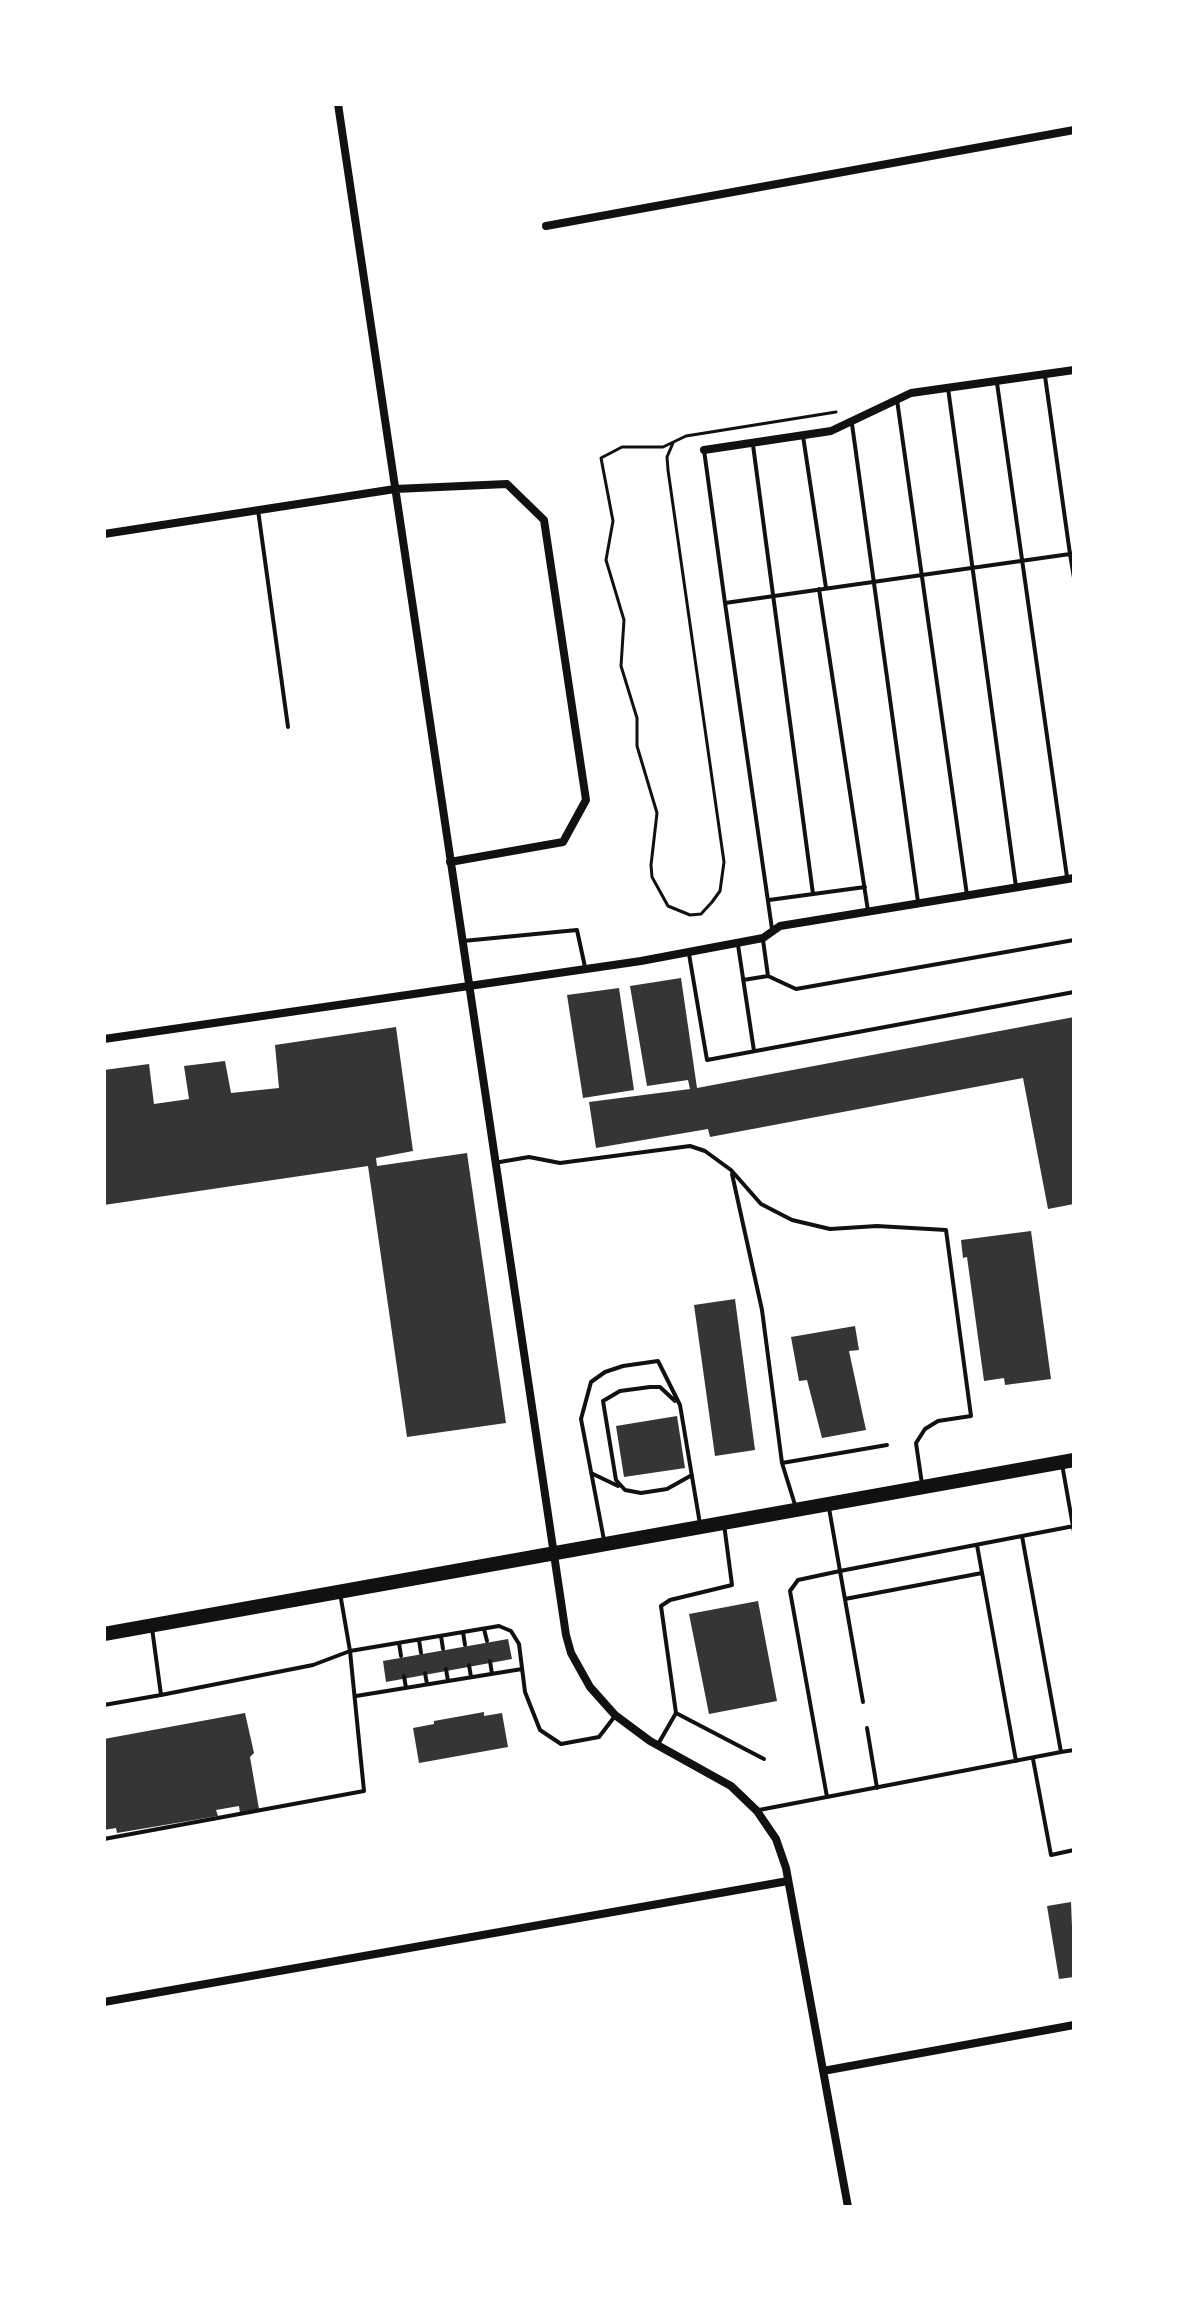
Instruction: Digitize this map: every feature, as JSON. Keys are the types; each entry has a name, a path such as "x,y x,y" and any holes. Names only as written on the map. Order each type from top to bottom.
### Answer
{"main road":[{"path":"104,1634 1068,1461"}],"street":[{"path":"338,104 552,1552 571,1653 590,1687 615,1715 657,1746 716,1776 757,1811 776,1839 788,1881 848,2207"},
{"path":"546,226 1074,130"},
{"path":"704,450 831,431 911,393 1074,370"},
{"path":"104,534 395,489 507,484 544,520 586,800 563,842 450,862"},
{"path":"104,1039 689,952 763,938 780,926 1071,878"},
{"path":"104,2002 788,1881"},
{"path":"823,2071 1074,2025"}],"lane":[{"path":"1044,374 1074,578"},
{"path":"996,381 1071,878"},
{"path":"948,388 1016,887"},
{"path":"897,400 967,895"},
{"path":"852,421 918,903"},
{"path":"803,435 868,912"},
{"path":"752,443 813,894"},
{"path":"704,450 772,931"},
{"path":"258,510 288,727"},
{"path":"725,603 1072,553"},
{"path":"768,901 865,887"},
{"path":"461,941 577,930 585,969"},
{"path":"763,938 768,976"},
{"path":"743,980 768,976 796,989 1074,940"},
{"path":"738,943 754,1051"},
{"path":"689,952 707,1060 1074,992"},
{"path":"494,1163 529,1157 560,1163 690,1146 705,1151 731,1170 761,1204 792,1220 830,1229 877,1226 946,1230 971,1416 938,1421 925,1429 916,1443 922,1487"},
{"path":"731,1170 762,1310 782,1463 797,1509"},
{"path":"605,1543 581,1419 584,1398 591,1382 623,1366 658,1361 680,1405 700,1526"},
{"path":"618,1486 603,1401 628,1389 660,1387 680,1405"},
{"path":"782,1463 887,1445"},
{"path":"827,1797 790,1591 798,1580 1074,1528 1068,1461"},
{"path":"591,1473 633,1492 653,1492 692,1475"},
{"path":"828,1503 863,1702"},
{"path":"657,1746 676,1713 661,1606 670,1600 732,1585 724,1522"},
{"path":"1022,1536 1061,1752"},
{"path":"977,1545 1016,1761"},
{"path":"845,1599 982,1573"},
{"path":"104,1839 364,1791 356,1696 339,1591"},
{"path":"152,1625 161,1695"},
{"path":"104,1705 313,1665 350,1651 499,1626 511,1631 519,1644 525,1692 540,1730 561,1744 599,1737 615,1715"},
{"path":"484,1629 487,1641"},
{"path":"463,1632 465,1645"},
{"path":"441,1636 443,1649"},
{"path":"419,1639 421,1653"},
{"path":"399,1643 401,1656"},
{"path":"490,1661 492,1674"},
{"path":"469,1665 471,1677"},
{"path":"446,1669 448,1681"},
{"path":"356,1696 522,1669"},
{"path":"425,1673 427,1684"},
{"path":"404,1676 406,1688"},
{"path":"676,1713 764,1759"},
{"path":"867,1728 877,1788"},
{"path":"757,1811 1074,1750"},
{"path":"1033,1758 1051,1855 1074,1850"}],"building":[{"path":"681,978 697,1088 1074,1017 1074,1204 1048,1209 1023,1078 710,1137 708,1129 596,1148 589,1102 690,1089 688,1080 647,1086 630,986"},
{"path":"619,988 634,1090 583,1098 567,995"},
{"path":"396,1027 413,1151 376,1158 377,1166 467,1153 506,1423 407,1437 368,1166 104,1205 104,1070 149,1064 154,1104 189,1099 184,1066 225,1061 231,1093 279,1088 275,1045"},
{"path":"1031,1231 1051,1379 1005,1385 1004,1378 984,1381 967,1257 963,1258 961,1240"},
{"path":"735,1299 755,1450 715,1456 694,1305"},
{"path":"855,1326 859,1350 849,1351 866,1430 822,1438 807,1380 799,1381 791,1337"},
{"path":"677,1416 685,1468 624,1477 616,1426"},
{"path":"758,1601 777,1701 709,1714 689,1614"},
{"path":"508,1639 512,1659 386,1682 383,1661"},
{"path":"484,1712 484,1716 502,1713 508,1747 419,1763 413,1728"},
{"path":"245,1713 254,1753 250,1757 259,1809 240,1813 239,1806 216,1810 218,1816 117,1833 116,1828 104,1830 104,1739"},
{"path":"1071,1902 1074,1977 1059,1979 1047,1906"}]}
